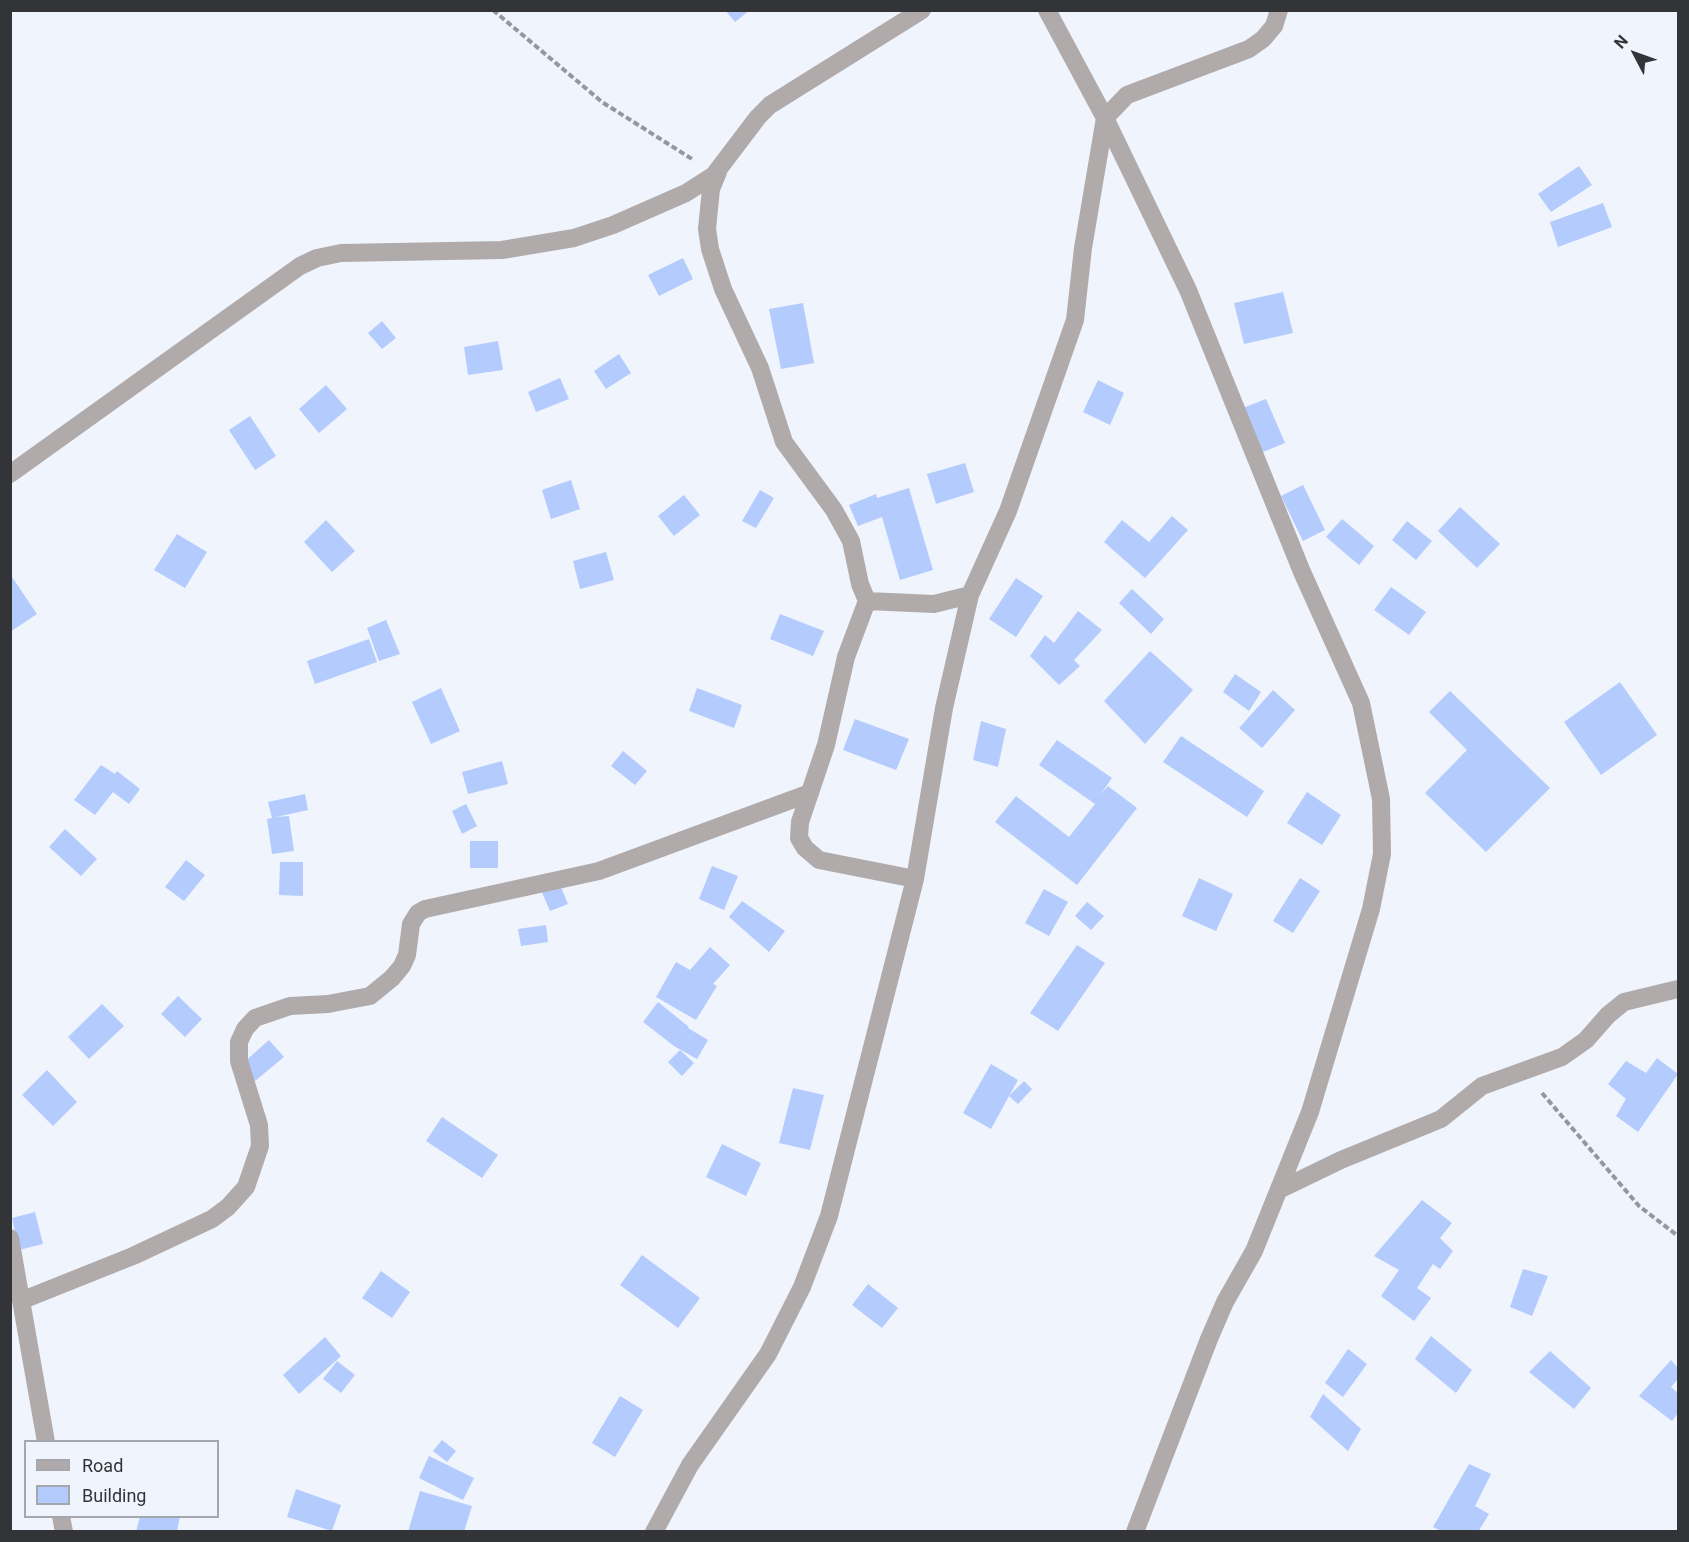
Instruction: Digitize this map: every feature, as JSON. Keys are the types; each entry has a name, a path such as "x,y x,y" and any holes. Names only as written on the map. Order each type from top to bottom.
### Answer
{"street":[{"path":"10,474 290,273 317,258 341,253 502,250 574,238 613,225 686,193 716,172 758,117 770,105 922,10"},
{"path":"1047,10 1105,118 1188,290 1302,572 1361,703 1381,799 1382,855 1371,909 1310,1112 1281,1189 1254,1251 1225,1302 1135,1532"},
{"path":"654,1532 690,1466 768,1354 802,1287 835,1194 915,879 944,708 969,595 1008,511 1075,320 1083,248 1105,118 1127,95 1249,49 1263,39 1274,26 1279,10"},
{"path":"716,172 711,189 707,229 710,249 723,289 760,368 784,442 834,510 851,541 860,584 867,601 846,657 826,745 800,822 799,838 811,854 837,865 915,879"},
{"path":"867,601 934,604 969,595"},
{"path":"23,1300 133,1256 212,1219 228,1207 246,1187 260,1146 259,1125 239,1061 239,1042 245,1029 255,1018 290,1006 328,1004 370,996 392,978 402,966 407,955 411,924 418,913 425,909 599,871 810,793"},
{"path":"1281,1189 1341,1160 1441,1119 1482,1086 1573,1051 1624,1002 1678,989"},
{"path":"10,1238 23,1300 46,1440"}],"path":[{"path":"494,10 602,102 716,172"},
{"path":"1533,1067 1542,1093 1599,1163 1639,1206 1678,1236"}],"building":[{"path":"725,10 750,10 735,22"},
{"path":"1579,166 1592,185 1551,212 1538,194"},
{"path":"1603,203 1612,227 1558,247 1550,222"},
{"path":"683,258 693,279 659,296 648,275"},
{"path":"1283,292 1293,333 1244,344 1234,303"},
{"path":"803,303 814,363 781,369 769,309"},
{"path":"382,321 396,338 382,349 368,333"},
{"path":"498,341 503,370 468,375 464,347"},
{"path":"619,354 631,373 606,389 594,371"},
{"path":"560,378 569,399 536,412 528,392"},
{"path":"1098,380 1124,393 1110,425 1083,412"},
{"path":"326,385 347,409 319,433 299,409"},
{"path":"1266,399 1285,443 1258,454 1240,409"},
{"path":"250,416 276,456 255,470 229,430"},
{"path":"965,463 974,492 936,504 927,474"},
{"path":"571,480 580,509 551,519 542,490"},
{"path":"1303,485 1325,530 1303,541 1281,496"},
{"path":"909,488 933,570 900,580 882,517 858,526 849,505 876,494 877,498"},
{"path":"760,490 774,498 756,528 742,521"},
{"path":"684,495 700,515 674,536 658,516"},
{"path":"1460,507 1500,544 1477,568 1438,531"},
{"path":"1172,516 1188,530 1145,578 1104,542 1122,520 1149,542"},
{"path":"1342,519 1374,546 1359,565 1326,537"},
{"path":"326,520 355,551 332,572 304,542"},
{"path":"1407,521 1432,541 1416,560 1392,540"},
{"path":"177,534 207,552 185,588 154,570"},
{"path":"606,552 614,580 580,589 573,561"},
{"path":"10,574 37,614 10,632"},
{"path":"1016,578 1043,596 1016,637 989,619"},
{"path":"1391,587 1426,612 1409,635 1374,610"},
{"path":"1132,589 1164,619 1151,634 1119,603"},
{"path":"1078,611 1102,630 1074,660 1080,666 1059,685 1030,656 1045,635 1054,643"},
{"path":"780,614 824,631 813,656 770,639"},
{"path":"386,620 400,654 379,661 367,628"},
{"path":"369,639 377,662 315,684 307,661"},
{"path":"1150,651 1193,690 1145,744 1104,701"},
{"path":"1235,674 1261,692 1249,711 1223,692"},
{"path":"1620,682 1657,735 1601,775 1564,722"},
{"path":"441,688 460,731 431,744 412,702"},
{"path":"697,688 742,705 734,728 689,711"},
{"path":"1273,690 1295,710 1262,748 1239,728"},
{"path":"1450,691 1550,788 1486,852 1425,793 1467,750 1429,712"},
{"path":"855,719 909,739 896,770 843,750"},
{"path":"981,721 1006,729 998,767 973,760"},
{"path":"1181,736 1264,791 1247,817 1163,762"},
{"path":"1057,740 1112,778 1100,795 1108,786 1137,808 1077,885 995,822 1016,796 1069,837 1095,804 1039,765"},
{"path":"623,751 647,771 635,785 611,766"},
{"path":"502,761 508,784 468,794 462,772"},
{"path":"101,765 115,774 117,771 140,789 129,804 113,792 95,815 74,800"},
{"path":"1307,792 1341,815 1322,845 1287,823"},
{"path":"305,794 308,810 276,817 289,816 294,851 272,854 267,819 272,818 268,802"},
{"path":"466,804 477,826 462,834 452,811"},
{"path":"65,829 97,859 81,876 49,847"},
{"path":"470,841 498,841 498,868 470,868"},
{"path":"186,860 205,875 184,901 165,887"},
{"path":"280,862 303,862 303,896 279,895"},
{"path":"712,866 738,876 724,910 699,899"},
{"path":"1199,878 1233,894 1216,931 1182,916"},
{"path":"1300,878 1320,891 1293,933 1273,921"},
{"path":"558,880 568,904 550,911 540,888"},
{"path":"1044,889 1068,902 1049,936 1025,923"},
{"path":"742,901 785,931 769,952 729,917"},
{"path":"1087,902 1104,916 1091,930 1075,916"},
{"path":"546,925 548,942 521,946 518,929"},
{"path":"1077,945 1105,963 1058,1031 1030,1013"},
{"path":"710,947 730,965 713,984 717,986 696,1020 656,997 676,962 690,970"},
{"path":"178,996 202,1019 185,1037 161,1014"},
{"path":"658,1002 688,1028 708,1040 697,1059 674,1046 643,1022"},
{"path":"102,1004 124,1026 89,1059 68,1037"},
{"path":"269,1040 284,1057 255,1081 242,1064"},
{"path":"680,1050 694,1063 682,1076 668,1062"},
{"path":"1657,1058 1678,1074 1638,1132 1616,1116 1626,1099 1608,1084 1626,1061 1646,1073"},
{"path":"991,1064 1018,1080 991,1129 963,1113"},
{"path":"47,1070 77,1102 53,1126 22,1095"},
{"path":"1024,1081 1032,1089 1018,1104 1009,1096"},
{"path":"793,1088 824,1095 810,1150 779,1143"},
{"path":"442,1117 498,1155 482,1178 426,1141"},
{"path":"722,1144 761,1163 746,1196 706,1177"},
{"path":"1422,1200 1452,1223 1440,1238 1453,1251 1440,1269 1433,1264 1417,1288 1431,1298 1414,1321 1381,1296 1399,1270 1374,1256"},
{"path":"35,1212 43,1244 19,1250 12,1218"},
{"path":"642,1255 700,1298 678,1328 620,1285"},
{"path":"1523,1269 1548,1276 1532,1316 1510,1307"},
{"path":"381,1271 410,1292 392,1318 362,1298"},
{"path":"868,1284 898,1308 882,1328 852,1305"},
{"path":"1431,1336 1472,1370 1456,1393 1415,1359"},
{"path":"325,1337 341,1356 299,1394 283,1375"},
{"path":"1348,1349 1367,1364 1343,1397 1325,1383"},
{"path":"1550,1351 1591,1388 1574,1409 1529,1372"},
{"path":"1671,1360 1678,1368 1678,1379 1671,1387 1678,1393 1678,1413 1672,1421 1639,1396"},
{"path":"337,1361 355,1375 341,1393 323,1379"},
{"path":"1323,1394 1361,1429 1348,1451 1310,1417"},
{"path":"620,1396 643,1410 615,1457 592,1443"},
{"path":"442,1440 456,1451 447,1462 433,1451"},
{"path":"429,1456 474,1478 463,1500 419,1478"},
{"path":"1469,1464 1491,1474 1475,1506 1489,1514 1478,1532 1443,1532 1433,1527"},
{"path":"296,1489 341,1505 332,1531 287,1517"},
{"path":"420,1491 472,1506 464,1532 408,1532"},
{"path":"140,1518 180,1518 177,1532 136,1532"}]}
